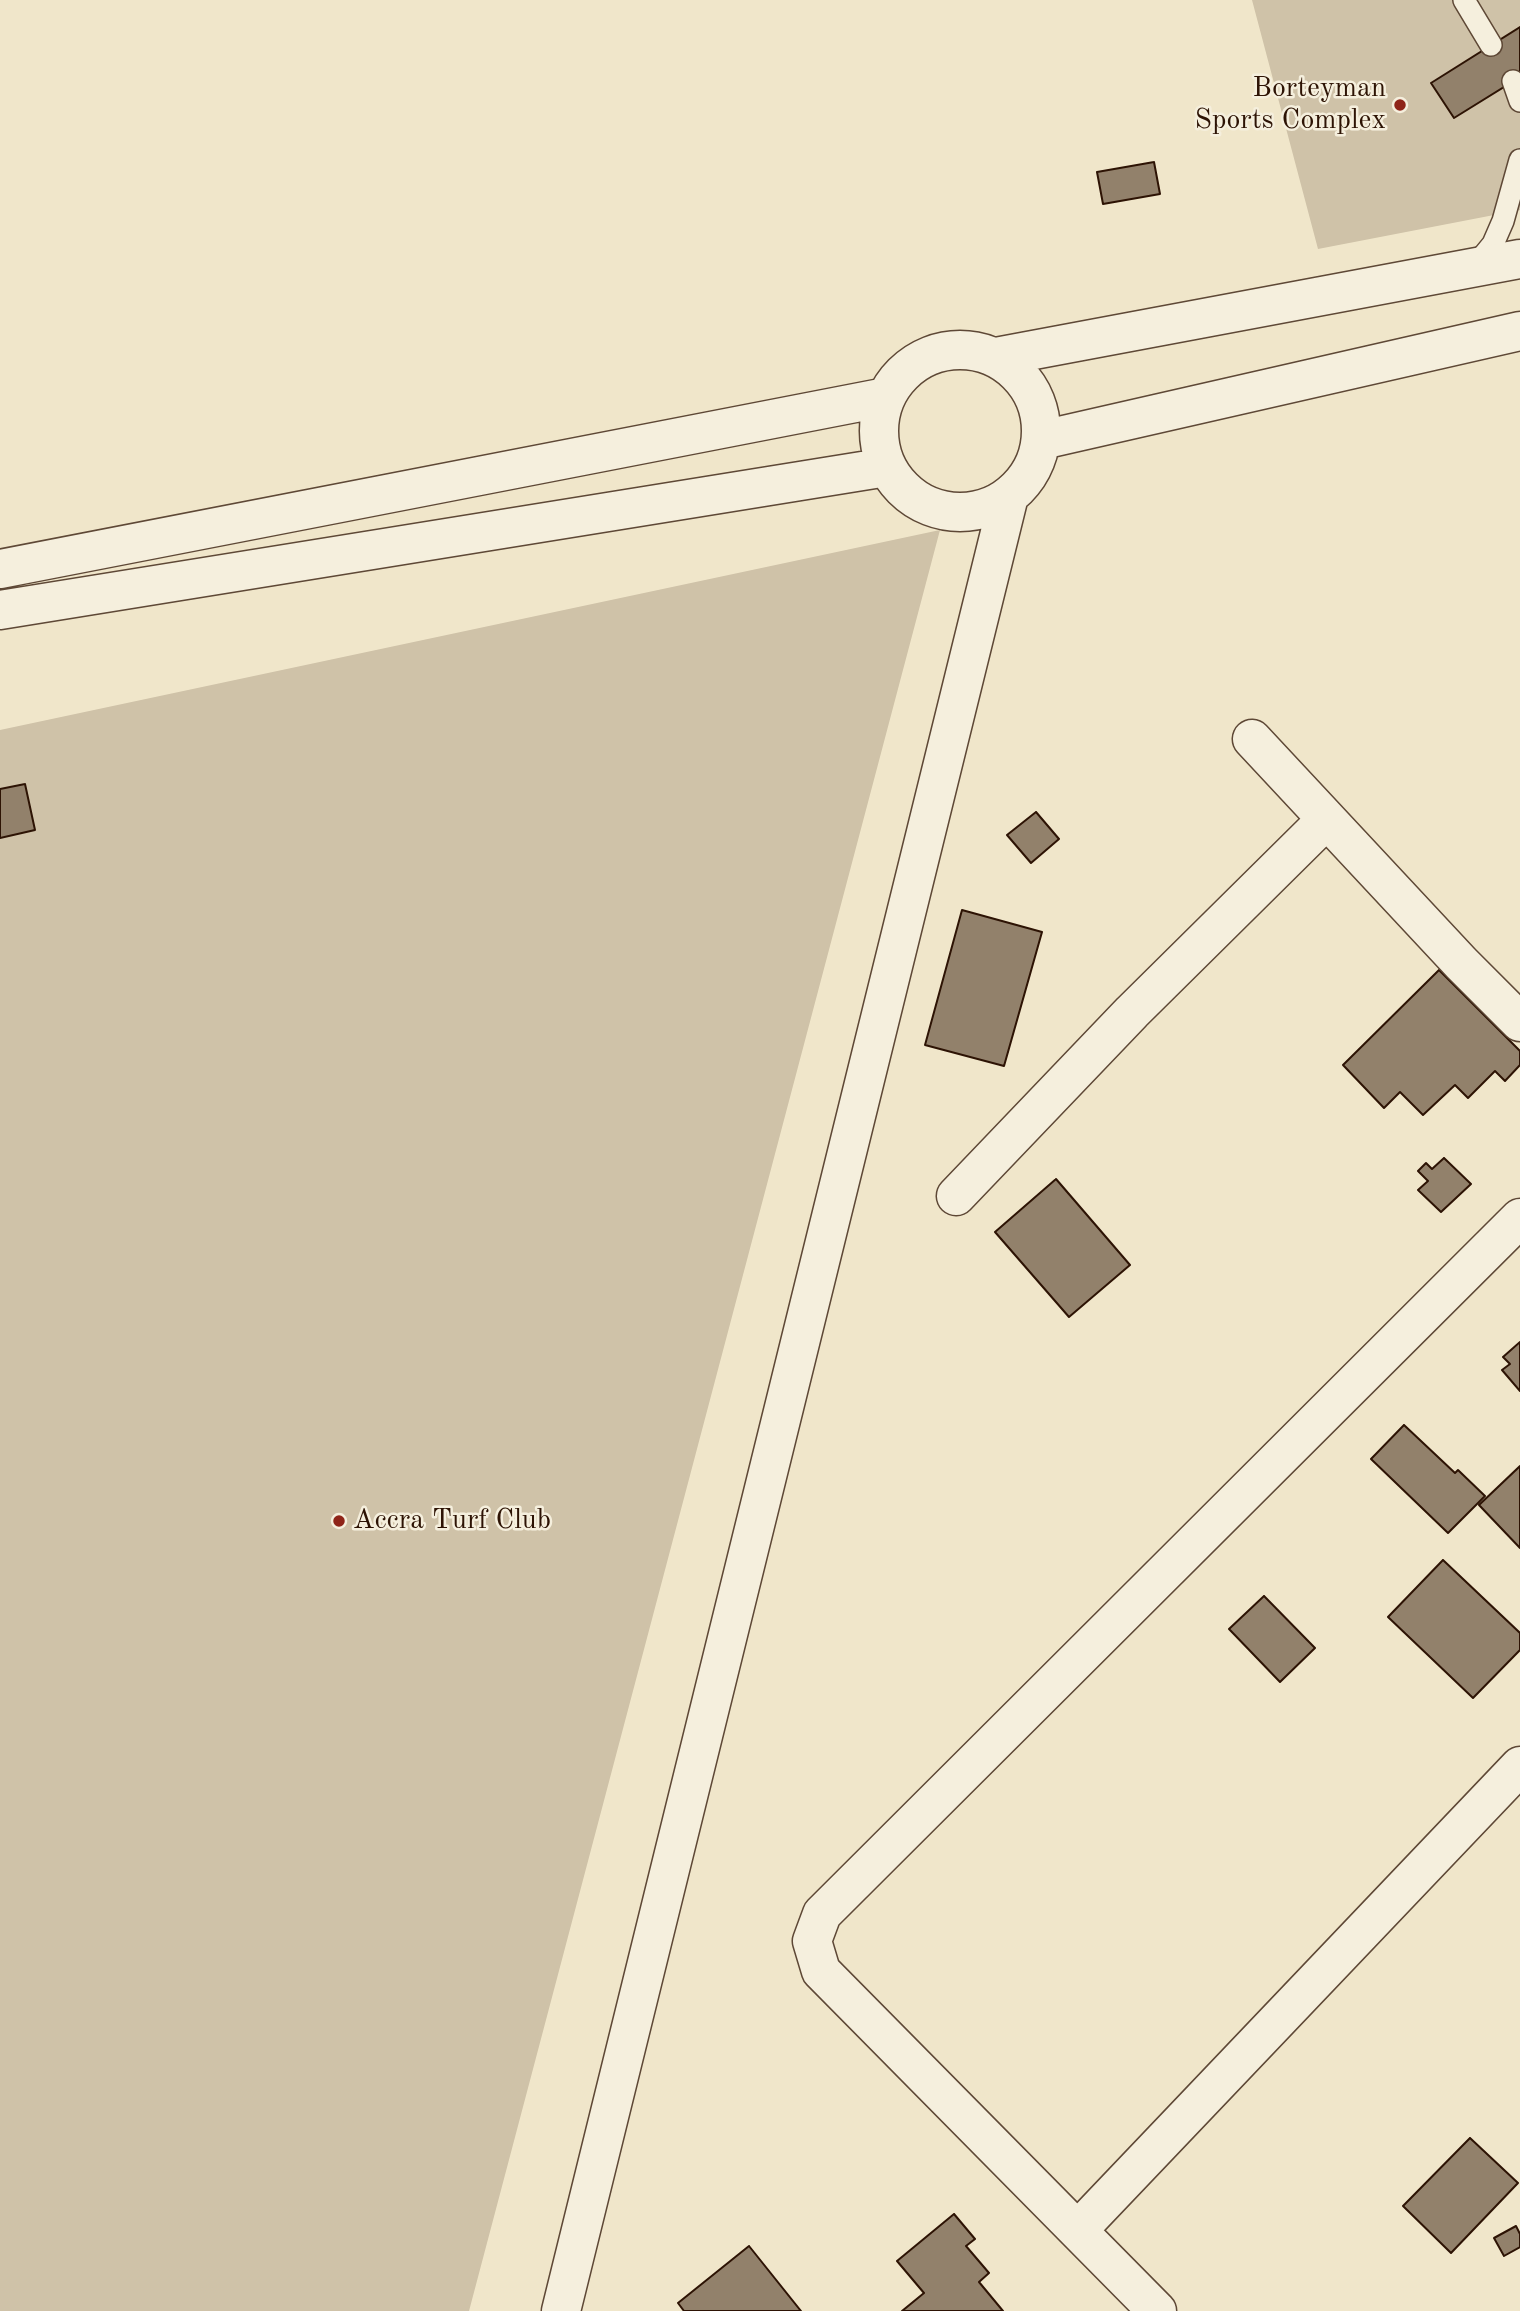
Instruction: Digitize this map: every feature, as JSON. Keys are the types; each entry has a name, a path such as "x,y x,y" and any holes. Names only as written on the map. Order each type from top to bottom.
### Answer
{"street":[{"path":"996,357 1520,259"},
{"path":"1042,440 1520,331"},
{"path":"971,350 996,357 1010,366 1032,391 1039,406 1042,440 1031,471 1009,496 989,507 965,512 941,510 919,501 901,486 887,467 882,453 878,425 886,397 900,376 920,360 945,351 971,350"},
{"path":"0,569 886,397"},
{"path":"0,610 887,467"},
{"path":"561,2311 1009,496"},
{"path":"1252,739 1452,954 1520,1022"},
{"path":"956,1196 1132,1012 1326,820"},
{"path":"1157,2311 821,1971 812,1941 822,1914 1520,1218"},
{"path":"1078,2230 1520,1766"}],"lane":[{"path":"1464,0 1491,45"},
{"path":"1513,81 1520,101"},
{"path":"1474,267 1493,244 1503,220 1520,160"}],"shaded area":[{"name":"Borteyman Sports Complex","path":"1252,0 1520,0 1520,210 1318,249"},
{"name":"Accra Turf Club","path":"940,530 469,2311 0,2311 0,730"}],"building":[{"path":"1520,27 1520,77 1454,118 1431,83"},
{"path":"1154,162 1160,194 1103,204 1097,172"},
{"path":"25,784 35,830 0,838 0,789"},
{"path":"1036,812 1059,839 1031,863 1007,835"},
{"path":"962,910 1042,932 1004,1066 925,1045"},
{"path":"1439,970 1520,1051 1520,1065 1505,1081 1495,1071 1468,1098 1455,1085 1423,1115 1400,1092 1384,1108 1343,1065"},
{"path":"1444,1158 1471,1184 1441,1212 1418,1190 1428,1181 1418,1171 1426,1163 1432,1169"},
{"path":"1056,1179 1130,1265 1069,1317 995,1232"},
{"path":"1520,1342 1520,1391 1502,1370 1510,1364 1503,1357"},
{"path":"1404,1425 1455,1473 1458,1470 1485,1496 1448,1533 1371,1459"},
{"path":"1520,1466 1520,1548 1479,1505"},
{"path":"1443,1560 1520,1633 1520,1650 1473,1698 1388,1617"},
{"path":"1264,1596 1315,1648 1280,1682 1229,1629"},
{"path":"1470,2138 1518,2183 1451,2253 1403,2206"},
{"path":"954,2214 975,2239 966,2246 989,2273 979,2282 1003,2311 902,2311 924,2293 897,2261"},
{"path":"1516,2226 1520,2234 1520,2247 1504,2256 1494,2238"},
{"path":"749,2246 801,2311 684,2311 678,2303"}],"place":[{"name":"Borteyman Sports Complex","path":"1400,105"},
{"name":"Accra Turf Club","path":"339,1521"}]}
